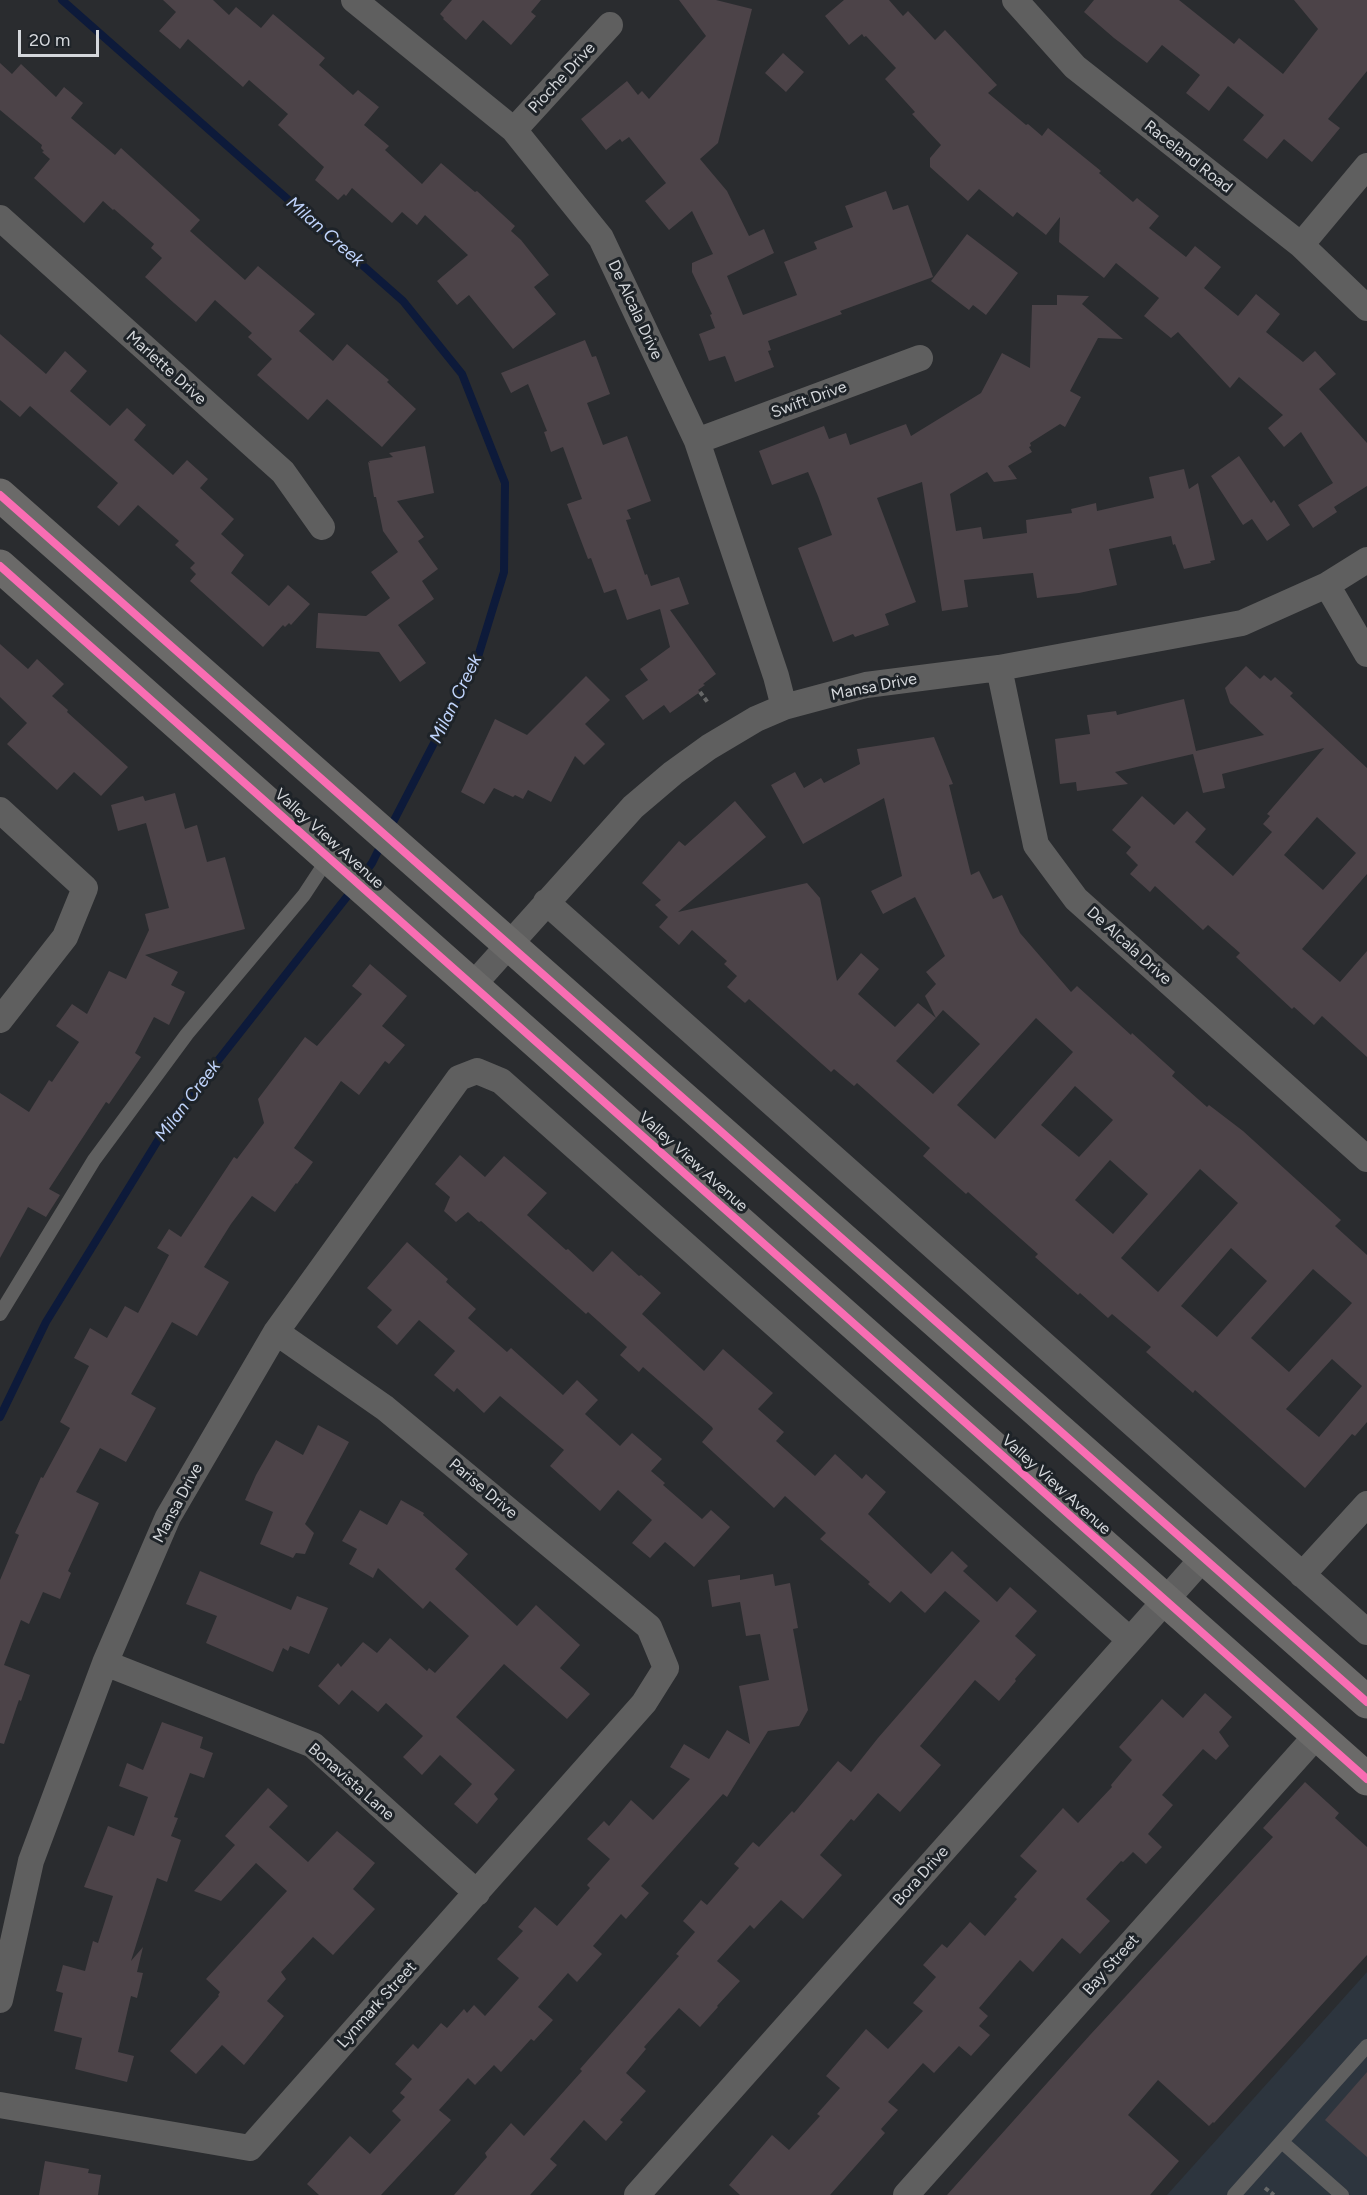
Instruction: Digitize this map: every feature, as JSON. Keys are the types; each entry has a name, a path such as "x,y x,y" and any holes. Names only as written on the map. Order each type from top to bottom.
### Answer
{"main road":[{"path":"0,495 1367,1702"},
{"name":"Valley View Avenue","path":"0,566 1367,1779"}],"street":[{"name":"De Alcala Drive","path":"354,0 514,130 601,238 698,441 776,676 784,707"},
{"name":"Raceland Road","path":"1016,0 1075,68 1301,246 1367,308"},
{"name":"Pioche Drive","path":"514,130 610,26"},
{"path":"1301,246 1367,166"},
{"name":"Marlette Drive","path":"0,218 283,472 322,527"},
{"name":"Swift Drive","path":"698,441 920,358"},
{"name":"Mansa Drive","path":"473,985 633,807 673,773 718,741 756,719 784,707 866,685 999,668 1242,623 1327,585 1367,560"},
{"path":"1327,585 1367,654"},
{"name":"De Alcala Drive","path":"999,668 1036,845 1042,854 1076,898 1367,1159"},
{"path":"0,810 85,888 65,937 0,1020"},
{"path":"546,902 1367,1632"},
{"name":"Mansa Drive","path":"0,2000 31,1861 105,1663 168,1517 276,1332 459,1078 477,1071 501,1081 1130,1640"},
{"name":"Parise Drive","path":"276,1332 385,1408 649,1627 666,1668"},
{"path":"1302,1575 1367,1504"},
{"name":"Bora Drive","path":"638,2195 1204,1557"},
{"name":"Bonavista Lane","path":"105,1663 313,1745 477,1893"},
{"name":"Lynmark Street","path":"0,2105 250,2148 644,1703 666,1668"},
{"name":"Bay Street","path":"906,2195 1317,1735"}],"lane":[{"path":"0,1314 94,1160 187,1034 304,895 349,875"},
{"path":"1234,2195 1367,2046"},
{"path":"1282,2142 1342,2195"}],"path":[{"path":"700,692 709,704"},
{"path":"1265,2187 1274,2195"}],"shaded area":[{"path":"1367,1972 1367,2195 1167,2195"}],"building":[{"path":"163,0 213,0 229,15 236,7 261,28 273,14 325,58 319,65 353,95 358,90 379,107 364,125 389,146 385,150 422,184 441,163 475,192 477,191 515,226 511,231 549,275 534,287 556,314 513,349 469,295 457,305 437,281 468,255 425,215 417,225 402,212 392,223 352,188 346,196 344,194 338,200 315,180 324,167 278,125 288,114 249,80 243,87 188,39 180,49 159,31 176,12"},
{"path":"452,0 541,0 531,12 536,16 511,45 483,20 466,40 440,14"},
{"path":"679,0 716,0 752,9 718,143 700,159 727,191 749,236 764,229 774,253 727,276 743,315 797,295 784,262 817,249 814,242 853,227 845,206 886,191 893,210 908,205 933,277 840,311 842,314 768,341 771,350 768,351 774,367 735,382 725,356 709,361 699,334 715,328 710,315 712,314 692,272 692,263 713,254 692,211 669,230 645,201 666,183 629,137 622,142 620,139 606,150 581,119 627,81 638,95 642,91 649,99 706,36"},
{"path":"844,0 889,0 903,16 908,11 935,40 945,30 997,85 988,93 1042,136 1048,128 1101,171 1099,173 1133,202 1137,198 1159,216 1149,228 1186,257 1195,246 1221,267 1204,288 1238,316 1256,294 1280,314 1266,332 1303,362 1315,351 1336,374 1319,389 1367,443 1367,486 1334,507 1337,512 1313,528 1298,505 1333,483 1301,432 1284,447 1268,428 1283,415 1239,377 1230,388 1178,332 1171,338 1144,316 1159,298 1116,263 1104,278 1059,242 1060,217 1046,235 1017,212 1013,217 979,189 968,201 930,167 930,158 941,145 912,114 915,112 885,79 896,68 862,34 849,45 825,16"},
{"path":"1094,0 1179,0 1234,44 1239,38 1283,74 1318,29 1294,0 1367,0 1367,71 1328,119 1340,128 1312,162 1284,139 1267,159 1243,140 1264,115 1228,86 1209,111 1186,93 1200,75 1162,45 1147,63 1084,12"},
{"path":"783,53 804,72 786,92 765,73"},
{"path":"0,63 12,74 21,64 56,97 64,87 83,103 71,118 115,155 121,148 200,220 190,231 245,280 258,266 315,314 299,331 333,361 347,344 389,380 387,382 416,409 382,447 327,399 308,420 257,375 272,359 248,337 252,333 215,300 196,322 174,303 145,277 162,258 151,248 154,244 114,209 103,201 84,223 34,178 50,159 42,152 44,151 41,148 42,145 0,110"},
{"path":"967,234 1018,273 986,315 973,305 969,310 931,281"},
{"path":"1057,295 1089,296 1082,304 1123,339 1098,338 1070,391 1081,397 1065,427 1060,424 1030,443 1029,447 1032,452 1008,466 1017,479 994,482 987,472 950,494 956,531 981,527 983,539 1027,533 1026,520 1072,513 1071,509 1096,503 1097,511 1154,498 1149,477 1184,469 1189,489 1198,483 1215,560 1184,569 1171,536 1109,549 1117,585 1079,593 1037,598 1033,573 964,580 968,607 942,611 922,482 877,498 916,602 885,614 889,625 855,637 853,634 833,642 798,548 832,535 818,496 808,472 772,485 759,451 824,426 829,439 846,433 850,445 906,424 911,436 981,393 1002,353 1030,368 1032,305 1057,305"},
{"path":"0,334 46,374 65,351 87,371 70,391 110,426 127,408 146,425 134,440 173,475 187,460 208,479 200,488 234,519 221,534 244,555 231,573 269,606 288,585 310,604 291,625 289,623 285,627 283,625 263,647 190,581 196,574 190,568 195,563 175,545 179,541 138,505 119,526 97,507 118,483 30,406 20,417 0,400"},
{"path":"585,340 592,357 596,356 610,394 587,403 603,445 627,436 651,501 627,510 631,519 626,520 645,575 647,574 651,586 679,577 689,604 670,610 716,674 703,684 705,685 698,690 700,692 670,713 664,705 643,720 625,696 648,680 640,669 670,647 660,609 627,620 616,589 604,593 567,504 582,499 563,447 551,452 544,432 547,431 528,384 511,393 501,373"},
{"path":"425,446 434,493 397,501 424,537 418,541 438,569 422,581 434,599 398,625 426,663 400,682 379,652 316,648 318,613 366,616 390,598 371,572 398,552 383,531 368,462 393,457 389,453"},
{"path":"1239,456 1271,503 1274,500 1290,525 1267,541 1252,519 1243,525 1211,476"},
{"path":"0,644 28,669 37,659 64,684 52,696 128,767 101,796 74,772 57,790 7,744 27,723 0,697"},
{"path":"1246,666 1260,679 1264,675 1271,681 1275,677 1293,693 1290,696 1367,768 1367,874 1302,949 1340,982 1367,951 1367,1057 1322,1016 1314,1025 1294,1007 1292,1009 1236,957 1240,953 1208,925 1203,930 1155,886 1150,892 1130,874 1138,865 1126,853 1131,847 1112,830 1142,796 1174,825 1187,811 1206,829 1195,842 1233,876 1272,832 1263,824 1270,816 1267,814 1324,748 1222,774 1225,788 1203,793 1193,754 1115,772 1128,784 1077,791 1076,782 1060,784 1055,739 1090,734 1087,715 1116,711 1117,715 1184,699 1196,751 1264,735 1230,703 1225,688","holes":["1317,817 1356,853 1323,890 1284,855"]},
{"path":"586,676 610,700 585,724 605,744 584,765 575,756 551,802 528,790 523,799 494,788 484,804 461,792 495,719 527,735"},
{"path":"934,737 953,784 949,785 971,875 979,871 993,899 1002,895 1020,933 1071,992 1077,986 1175,1072 1172,1076 1207,1107 1209,1105 1243,1131 1341,1220 1335,1226 1367,1255 1367,1422 1355,1436 1352,1434 1305,1488 1195,1390 1193,1393 1146,1352 1151,1347 1112,1314 1108,1318 1080,1293 1078,1295 1035,1257 1038,1254 923,1156 930,1148 857,1083 854,1086 834,1069 831,1072 749,999 745,1003 727,987 737,976 724,964 727,961 692,930 679,945 659,927 668,917 655,905 661,900 642,883 679,841 685,846 735,801 766,837 678,912 807,883 820,898 837,981 861,953 879,969 858,994 895,1027 918,1003 936,1018 925,996 936,984 926,972 945,956 915,897 883,914 871,891 902,876 884,798 803,844 771,785 795,772 804,788 821,778 824,783 860,764 857,749","holes":["943,1010 980,1044 933,1094 896,1061","1036,1018 1073,1052 995,1139 957,1105","1075,1086 1113,1120 1079,1157 1041,1125","1110,1160 1148,1194 1113,1234 1075,1200","1200,1169 1238,1203 1158,1292 1121,1258","1231,1248 1267,1281 1217,1337 1181,1306","1313,1269 1352,1303 1289,1372 1251,1338","1332,1359 1362,1386 1319,1437 1286,1409"]},
{"path":"175,793 185,829 197,825 207,862 225,857 245,929 145,955 178,972 171,985 185,992 169,1025 154,1017 135,1053 141,1057 109,1104 106,1102 49,1189 60,1195 46,1217 28,1207 0,1258 0,1093 29,1112 49,1080 52,1082 79,1042 56,1026 72,1004 87,1014 109,971 126,979 149,930 145,914 169,908 146,823 118,831 111,805 143,796 145,801"},
{"path":"370,964 407,996 382,1026 405,1045 389,1064 385,1061 359,1095 341,1081 294,1148 313,1162 275,1212 252,1196 231,1224 204,1267 229,1282 197,1336 172,1322 131,1394 156,1408 126,1462 100,1448 76,1492 99,1503 68,1571 71,1573 60,1599 43,1592 29,1624 21,1620 4,1665 30,1675 4,1744 0,1743 0,1580 19,1535 15,1533 41,1477 43,1478 70,1428 60,1422 89,1366 74,1358 90,1328 107,1338 125,1306 138,1313 169,1255 157,1248 169,1229 181,1237 234,1157 237,1159 264,1123 258,1099 305,1037 317,1046 362,994 352,986"},
{"path":"460,1155 485,1177 504,1156 547,1193 527,1215 566,1250 568,1249 593,1272 612,1251 661,1293 642,1314 704,1371 723,1349 773,1393 758,1409 784,1432 776,1441 815,1476 835,1454 862,1479 866,1474 886,1492 868,1514 931,1574 952,1551 968,1566 963,1571 997,1602 1010,1587 1037,1611 1015,1636 1036,1655 999,1701 975,1680 920,1746 941,1765 900,1812 878,1793 854,1821 851,1819 820,1855 842,1875 803,1919 781,1900 754,1929 750,1925 717,1961 740,1981 700,2027 679,2008 644,2047 646,2049 626,2073 646,2091 620,2120 623,2122 606,2141 584,2120 550,2159 557,2165 530,2195 454,2195 487,2157 485,2153 511,2123 524,2136 582,2071 580,2069 679,1956 676,1954 695,1932 683,1921 701,1900 707,1905 739,1868 734,1864 753,1842 759,1847 792,1811 794,1813 838,1761 851,1772 980,1621 945,1591 925,1613 901,1591 890,1603 868,1584 870,1582 820,1539 826,1533 785,1496 774,1508 702,1442 713,1429 712,1427 643,1367 639,1372 620,1355 627,1347 588,1312 586,1314 481,1221 479,1222 468,1212 456,1222 444,1211 450,1197 435,1184"},
{"path":"407,1242 448,1279 446,1282 476,1309 468,1318 507,1352 511,1348 563,1395 577,1380 598,1400 585,1414 620,1446 632,1433 662,1459 651,1471 665,1483 663,1485 702,1519 711,1510 730,1527 694,1567 665,1542 650,1558 632,1543 652,1520 618,1490 600,1511 550,1466 564,1450 500,1396 484,1413 457,1388 454,1392 434,1375 455,1351 419,1320 397,1345 377,1327 392,1310 367,1288"},
{"path":"318,1425 349,1442 305,1524 314,1533 305,1554 296,1553 293,1558 260,1544 273,1512 245,1500 276,1440 303,1455"},
{"path":"401,1500 424,1513 423,1515 468,1554 455,1569 517,1626 536,1605 580,1645 560,1668 590,1694 567,1719 504,1664 456,1717 515,1770 494,1794 498,1799 477,1824 454,1804 472,1784 440,1755 422,1775 403,1757 423,1736 386,1703 378,1712 352,1690 339,1705 318,1686 338,1663 341,1667 363,1642 377,1653 390,1638 427,1671 429,1668 435,1673 469,1636 430,1601 423,1609 378,1568 373,1578 349,1564 357,1549 342,1541 360,1510 387,1525"},
{"path":"200,1571 291,1610 297,1596 328,1608 309,1654 290,1646 288,1651 283,1648 273,1672 206,1643 217,1616 186,1604"},
{"path":"773,1574 775,1586 790,1583 798,1628 793,1629 808,1710 799,1726 768,1731 727,1797 723,1794 641,1886 649,1893 626,1919 621,1914 593,1946 602,1954 577,1982 568,1973 538,2007 553,2020 534,2041 531,2039 501,2072 494,2065 475,2085 468,2078 439,2110 451,2120 381,2195 319,2195 307,2184 350,2136 370,2154 401,2120 392,2111 405,2097 400,2093 412,2079 395,2064 413,2044 418,2049 441,2023 447,2028 464,2009 467,2013 474,2005 485,2016 519,1978 497,1959 523,1931 518,1927 535,1907 557,1926 590,1888 587,1885 610,1859 587,1839 604,1821 609,1826 631,1800 653,1820 690,1779 670,1767 684,1744 709,1759 727,1730 750,1744 739,1686 769,1680 760,1634 746,1636 740,1602 712,1607 708,1580 740,1575 740,1580"},
{"path":"1205,1693 1232,1717 1219,1732 1229,1746 1216,1760 1203,1749 1162,1795 1173,1805 1148,1834 1162,1847 1146,1864 1133,1852 1123,1862 1121,1861 1086,1899 1110,1921 1080,1954 1062,1938 1033,1972 1020,1960 979,2008 988,2016 979,2026 990,2035 971,2056 959,2046 934,2073 923,2063 888,2102 898,2110 881,2129 885,2133 830,2195 740,2195 729,2185 772,2135 789,2150 820,2116 817,2114 840,2088 826,2076 866,2029 888,2049 923,2011 913,2003 936,1977 923,1965 942,1944 947,1948 970,1922 985,1936 1017,1899 1014,1897 1037,1871 1020,1856 1063,1808 1078,1823 1112,1787 1111,1785 1132,1760 1119,1747 1162,1699 1183,1718"},
{"path":"162,1722 203,1737 200,1748 213,1753 204,1778 190,1773 174,1817 178,1818 171,1836 181,1840 167,1882 157,1878 131,1961 143,1947 137,1972 143,1973 137,1998 131,1996 118,2052 134,2056 127,2082 75,2069 82,2038 54,2031 63,1993 56,1991 63,1965 85,1971 93,1941 98,1943 113,1896 84,1887 108,1826 134,1836 148,1797 119,1786 127,1763 143,1770"},
{"path":"1305,1782 1339,1813 1335,1818 1367,1847 1367,1955 1209,2126 1158,2080 1128,2115 1179,2161 1150,2195 947,2195 1090,2035 1273,1837 1263,1828"},
{"path":"268,1788 288,1806 269,1827 308,1862 337,1831 375,1863 353,1889 375,1909 333,1955 313,1937 281,1972 286,1979 267,2001 284,2016 244,2065 222,2045 196,2074 170,2051 219,1996 220,1992 206,1979 287,1891 256,1863 221,1901 194,1891 235,1845 225,1836"},
{"path":"1367,2072 1367,2157 1325,2120"},
{"path":"45,2161 89,2169 88,2173 101,2175 98,2195 39,2195"}],"waterway":[{"name":"Milan Creek","path":"62,0 403,301 462,374 505,483 504,572 477,660 389,830"},
{"name":"Milan Creek","path":"360,879 372,863 383,841"},
{"name":"Milan Creek","path":"0,1417 46,1322 168,1124 353,889"}],"cycle path":[{"path":"0,495 1367,1702"},
{"path":"0,566 1367,1779"}]}
